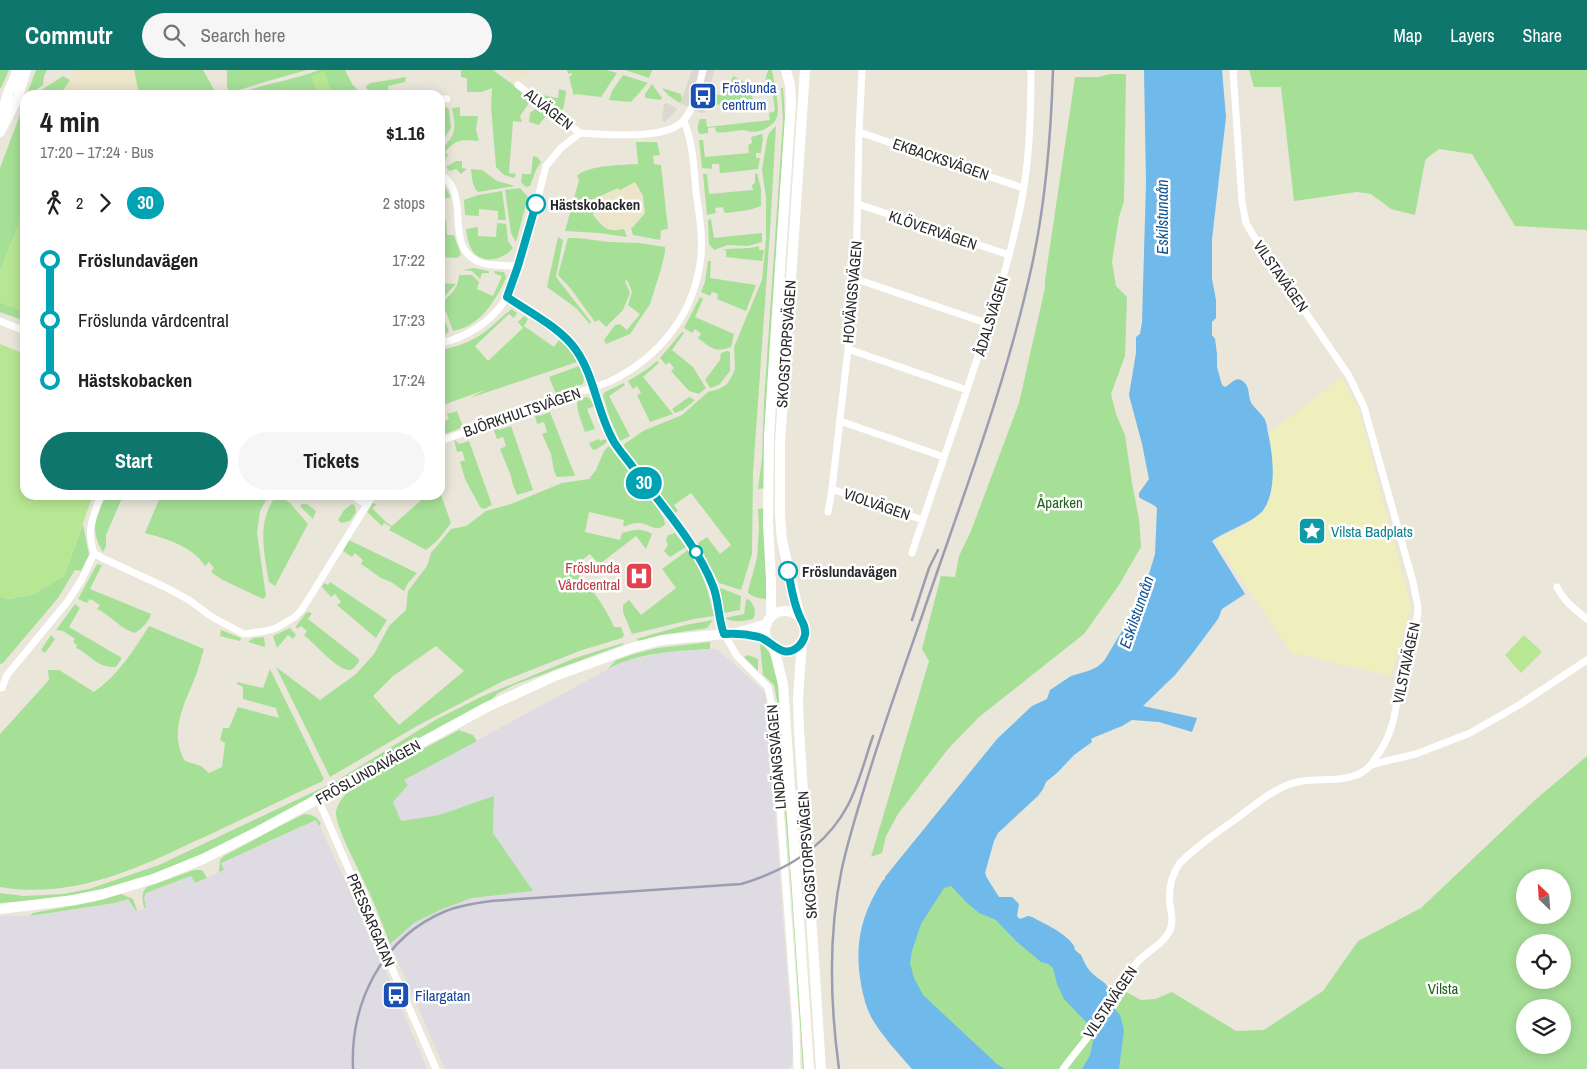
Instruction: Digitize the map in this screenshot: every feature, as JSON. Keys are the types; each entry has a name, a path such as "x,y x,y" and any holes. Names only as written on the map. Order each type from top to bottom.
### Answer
{"main road":[{"path":"0,119 18,70"},
{"path":"20,90 26,70"},
{"name":"SKOGSTORPSVÄGEN","path":"769,621 771,580 768,523 769,436 791,102 786,70"},
{"name":"SKOGSTORPSVÄGEN","path":"800,617 782,541 780,442 805,70"},
{"path":"0,132 20,90"},
{"path":"784,611 792,612 800,617 806,631 802,642 796,648 782,651 771,644 766,630 769,621 776,614 784,611"},
{"name":"FRÖSLUNDAVÄGEN","path":"736,633 769,621"},
{"name":"FRÖSLUNDAVÄGEN","path":"0,909 74,900 103,894 156,878 205,858 488,707 557,675 633,648 662,640 736,633 758,637 771,644"},
{"name":"SKOGSTORPSVÄGEN","path":"802,642 798,698 799,730 821,1069"},
{"name":"SKOGSTORPSVÄGEN","path":"771,644 783,684 809,1069"}],"street":[{"path":"445,342 461,337 478,328 507,297 518,266 546,166 562,148 580,134 651,134 669,131 677,127 684,121 691,108 704,70"},
{"name":"HOVÄNGSVÄGEN","path":"828,512 856,278 862,70"},
{"name":"ÅDALSVÄGEN","path":"912,553 989,324 1009,256 1024,188 1031,70"},
{"name":"VILSTAVÄGEN","path":"1063,1069 1113,1002 1134,965 1161,942 1171,928 1169,890 1174,872 1186,857 1277,790 1307,780 1346,778 1364,771 1369,766 1383,747 1392,724 1403,668 1416,620 1418,608 1416,596 1369,424 1357,390 1252,235 1246,223 1242,202 1233,70"},
{"name":"ALVÄGEN","path":"518,85 580,134"},
{"name":"BJÖRKHULTSVÄGEN","path":"445,439 609,382 634,368 663,343 684,312 696,285 701,255 700,224 689,132 684,121"},
{"name":"EKBACKSVÄGEN","path":"859,132 1024,188"},
{"path":"445,179 454,189 459,233 464,251 472,258 481,262 493,265 518,266"},
{"name":"KLÖVERVÄGEN","path":"858,204 1009,256"},
{"path":"856,278 989,324"},
{"name":"LINDÄNGSVÄGEN","path":"507,297 568,340 580,357 613,440 686,538 702,564 714,587 720,625 737,656 768,687 771,697 797,1069"},
{"path":"0,321 20,329"},
{"path":"848,349 967,390"},
{"path":"840,421 944,457"},
{"name":"VIOLVÄGEN","path":"832,489 923,520"},
{"path":"100,500 93,517 90,532 90,540 94,552 102,558 165,587 244,634 264,631 286,623 295,617 303,608 370,500"},
{"path":"360,500 366,505"},
{"path":"2,688 7,675 68,602 82,579 94,552"},
{"path":"1557,587 1562,597 1571,607 1587,619"},
{"path":"1369,766 1416,754 1470,733 1532,697 1587,660"},
{"name":"PRESSARGATAN","path":"318,799 436,1069"}],"shaded area":[{"path":"72,70 134,70 138,90 63,90 75,73"},
{"path":"502,70 530,70 518,81"},
{"name":"Fröslunda centrum","path":"692,70 715,70 704,105 706,112 701,113 680,103"},
{"path":"667,103 677,108 677,110 663,122 664,104"},
{"path":"635,182 643,196 645,213 633,227 614,231 603,227 593,214 594,211 589,201"},
{"path":"717,649 766,693 793,1051 792,1065 788,1069 445,1069 390,944 414,923 440,910 472,898 532,891 493,833 494,797 439,815 401,821 393,802 408,785 404,780 623,661 672,651"},
{"path":"317,820 375,945 427,1069 0,1069 0,916 33,916 115,903 128,899 136,911 146,908 144,898 146,893 192,876 195,883 224,870 221,863"}],"green space":[{"path":"0,70 9,70 1,88 0,88"},
{"path":"36,70 47,70 43,85 36,90 28,90"},
{"path":"134,70 203,70 214,90 138,90"},
{"path":"227,70 307,70 239,90 228,90"},
{"path":"319,70 345,70 357,90 251,90"},
{"path":"461,70 493,70 519,89 529,103 520,116 522,122 513,121 509,173 516,174 514,178 504,175 496,167 491,107 492,88 482,92 467,92 467,78 461,77"},
{"path":"567,70 606,70 617,73 601,97 575,94 574,96 569,77 572,73 568,74"},
{"path":"625,70 652,70 649,78"},
{"path":"768,70 772,70 778,107 776,120 772,124 757,132 743,130 716,132 715,127 708,128 708,133 700,134 698,125 700,119 706,119 707,127 770,120 769,113 775,111 771,81 765,81"},
{"path":"1249,70 1587,70 1587,230 1515,226 1472,154 1439,149 1425,161 1415,215 1391,209 1371,194 1357,192 1294,201 1281,87 1254,87"},
{"path":"324,71 331,90 316,90 311,76"},
{"name":"Åparken","path":"1110,74 1126,74 1124,201 1119,217 1112,262 1116,286 1127,297 1125,356 1111,394 1116,414 1125,435 1139,519 1141,547 1119,585 1084,634 979,717 948,749 898,814 886,836 882,853 871,857 929,661 922,649 941,576 955,577 959,556 971,531 1019,403 1045,288 1075,77 1098,77"},
{"path":"623,75 648,83 631,102 609,100 612,91"},
{"path":"63,76 70,80 63,90 42,90"},
{"path":"733,76 750,85 753,101 704,106 705,101 712,103 715,94 725,96"},
{"path":"406,77 405,82 388,86 388,90 368,90 366,88 367,85"},
{"path":"652,84 662,98 661,100 645,98 645,94"},
{"path":"662,88 681,94 682,100 680,103 668,95"},
{"path":"781,88 783,88 785,117 766,404 765,488 758,489 762,459 764,402 783,120"},
{"path":"559,89 566,91 561,113 542,99 542,95 558,98"},
{"path":"445,107 449,109 451,128 445,137"},
{"path":"460,107 460,116 478,116 476,130 479,141 464,140 457,142 445,152 445,145 450,140 454,131 452,108"},
{"path":"535,109 540,109 545,113 545,117 539,125 529,122 530,113"},
{"path":"20,115 20,221 0,271 0,168"},
{"path":"776,126 753,473 752,554 741,590 719,583 698,543 707,537 720,554 731,545 691,493 674,505 678,511 675,513 623,445 643,431 682,415 708,392 719,389 727,384 732,376 735,369 734,347 762,280 766,240 766,197 762,170 767,139 769,133"},
{"path":"762,134 761,153 756,153 756,158 760,158 758,169 720,173 719,164 712,164 712,169 702,168 699,140 703,140 705,157 749,153 748,145 752,143 751,137"},
{"path":"636,142 657,142 660,155 653,156 654,164 661,165 668,229 661,230 660,240 633,235 631,228 645,213 643,196 635,182 620,190 618,188 589,201 594,211 593,215 603,226 613,230 624,229 627,237 565,231 579,180 577,176 582,172 597,168 638,164"},
{"path":"533,156 537,157 541,162 530,186 526,187 521,182 522,174 531,174"},
{"path":"456,161 462,161 462,168 467,169 461,174 456,169 450,171 446,167"},
{"path":"471,169 482,170 497,181 515,186 478,192 473,184"},
{"path":"757,173 761,189 761,206 749,210 726,213 723,207 715,208 716,213 707,215 703,174 707,174 709,194 753,190 752,185 755,183 755,174"},
{"path":"445,187 449,194 450,198 445,198"},
{"path":"520,188 528,197 516,242 511,233 505,190"},
{"path":"502,191 506,220 498,220 498,211 479,209 479,216 465,215 464,200 478,195"},
{"path":"445,219 447,235 454,235 461,255 457,258 445,257"},
{"path":"711,219 714,238 762,233 762,242 748,246 728,245 714,250 709,244 708,220"},
{"path":"20,220 20,310 0,302 0,271"},
{"path":"497,223 506,224 508,241 513,248 506,255 496,259 481,258 472,250 466,229 478,227 478,236 496,237"},
{"path":"558,237 563,240 556,277 591,322 590,324 576,308 547,287"},
{"path":"568,238 639,243 665,247 661,269 650,304 630,334 606,344 604,340 615,325 620,324 627,330 640,314 628,305 632,292 627,280 625,281 630,293 623,310 606,327 599,320 595,322 571,289 558,275"},
{"path":"759,246 759,250 764,250 762,261 726,257 726,250 721,250 749,248"},
{"path":"708,261 711,261 710,278 756,285 746,311 717,299 718,294 712,292 710,296 701,292 705,282"},
{"path":"474,268 489,271 489,273 482,273 480,279 472,271 462,270"},
{"path":"494,271 504,272 506,278 492,304 472,324 453,331 445,311 445,300 456,288 459,275 472,275 479,282 477,289 493,296 502,276 495,274"},
{"path":"445,283 456,284 445,296"},
{"path":"700,297 703,299 695,317 734,334 731,347 721,350 713,348 698,338 701,334 695,329 692,333 684,328"},
{"path":"0,302 20,310 20,319 0,312"},
{"path":"512,309 517,313 514,318 509,314 475,346 488,361 523,328 518,322 524,316 528,319 524,326 554,347 559,340 569,349 577,362 470,398 485,390 445,404 445,349 477,337"},
{"path":"445,321 449,331 445,334"},
{"path":"682,332 684,333 672,350 693,367 706,388 699,394 689,391 671,371 674,368 669,362 666,365 660,358"},
{"path":"0,344 20,352 20,500 91,500 64,576 34,594 8,599 0,596"},
{"path":"730,352 730,371 719,385 710,388 705,380 720,360 721,353"},
{"path":"657,361 659,363 643,377 673,414 650,422 637,395 641,393 637,386 633,389 628,381"},
{"path":"579,366 584,379 583,384 556,394 549,377"},
{"path":"624,383 625,385 609,396 630,436 620,441 609,416 603,395 605,392"},
{"path":"586,397 595,406 587,409 595,429 585,432 578,412 577,401"},
{"path":"689,397 695,400 683,410 675,413 672,409"},
{"path":"457,411 463,427 445,434 445,421 449,419 447,414"},
{"path":"534,411 540,416 550,412 575,476 557,477 551,454 542,434 547,432 544,422 537,424"},
{"path":"494,425 499,430 511,426 533,490 517,495 500,449 506,446 503,437 497,439 493,428"},
{"path":"454,439 459,444 469,441 492,505 484,509 480,507 465,479 460,462 465,460 462,451 457,452"},
{"path":"599,439 600,441 607,439 606,443 595,450 592,449 589,443"},
{"path":"609,446 657,508 665,524 659,528 642,523 623,527 624,520 589,512 585,532 620,540 622,533 634,530 644,530 652,534 646,549 636,536 601,563 596,561 590,554 574,566 601,603 614,627 621,627 624,635 622,638 582,650 503,681 417,726 330,777 276,667 320,700 356,674 374,654 389,626 406,610 408,591 427,566 431,553 451,529 466,526 486,511 511,504 562,483 589,479 596,470 604,451","holes":["436,646 464,671 399,725 373,696 393,676"]},
{"path":"104,500 121,500 106,535 106,546 103,552 96,537 95,523"},
{"path":"159,500 266,500 260,511 257,533 266,596 263,599 221,579 211,572 214,568 209,562 205,566 200,559 186,548 145,533"},
{"path":"274,500 285,500 308,524 275,586 269,582 263,537 266,515"},
{"path":"421,500 443,500 451,523 437,541 426,550 389,530 391,527 384,523 382,526 367,512 373,503 377,504 372,508 392,526"},
{"path":"307,504 316,511 313,519 300,506"},
{"path":"352,504 355,506 356,512 350,521 341,523 338,520 344,510"},
{"path":"765,508 769,599 758,598 748,593 757,558 758,509"},
{"path":"83,524 89,555 81,571 75,570 58,598 3,663 0,664 0,596 8,599 34,594 64,576"},
{"path":"675,533 686,547 670,557 664,551 668,545 666,540 668,535"},
{"path":"349,540 417,573 404,591 361,564 363,560 355,553 352,557 343,551"},
{"path":"688,550 698,566 710,598 714,616 632,634 623,612 623,605 629,600 641,615 676,588 662,569"},
{"path":"97,564 102,565 90,589 151,614 147,622 135,633 97,609 100,605 90,599 87,603 78,599"},
{"path":"330,582 387,620 376,638 337,605 341,602 335,594 331,597 322,587 324,583 328,585"},
{"path":"721,588 741,596 740,610 724,613 719,589"},
{"path":"748,599 754,608 755,614 753,619 735,621 725,618 744,614 746,600"},
{"path":"75,604 80,608 69,627 122,658 116,667 109,667 99,663 76,648 77,645 73,642 75,639 63,631 56,630"},
{"path":"307,612 312,613 308,619 359,659 354,668 350,670 339,666 304,635 307,631 301,626 297,629 296,626"},
{"path":"713,620 707,628 639,641 636,639 685,625"},
{"path":"149,626 204,649 183,707 178,728 180,750 185,761 201,766 209,773 222,767 225,743 220,740 223,728 229,728 238,707 279,718 276,708 243,699 243,687 237,684 237,682 263,688 270,669 324,779 147,863 100,880 76,886 51,889 26,890 0,887 0,734 49,680 48,670 59,670 94,692 118,670"},
{"path":"290,628 296,635 293,639 288,635 277,648 273,636"},
{"path":"221,630 241,638 240,641 220,636"},
{"path":"51,635 55,639 45,653 41,650"},
{"path":"1524,635 1542,652 1521,673 1505,655"},
{"path":"264,637 265,647 248,642 253,638"},
{"path":"710,642 710,649 645,656 620,663 608,669 616,660 634,654 657,648"},
{"path":"624,643 514,685 497,694 491,700 334,786 333,783 437,719 483,696 575,658"},
{"path":"760,644 769,652 778,671 791,862 789,863 778,706 774,685 763,675"},
{"path":"748,655 758,659 758,671 744,657"},
{"path":"459,730 473,735 477,741 404,780 408,785 393,802 401,821 439,815 494,796 493,833 533,891 472,898 440,910 414,923 390,944 371,896 340,828 337,819 337,808 353,786"},
{"name":"Vilsta","path":"1587,756 1587,1069 958,1069 904,1001 902,897 969,878 1047,948 1106,1026 1126,992 1141,1000 1155,999 1172,992 1236,1031 1264,1030 1323,991 1358,941 1421,908 1535,800"},
{"path":"326,786 327,789 238,836 193,858 146,877 92,892 0,903 0,893 24,896 63,894 89,889 159,865"},
{"path":"304,814 314,816 321,824 319,826 316,820 221,863 224,870 219,872 220,860 224,856"},
{"path":"792,869 805,1069 803,1069 790,870"},
{"path":"194,870 202,870 207,878 195,883 191,876 146,893 144,898 146,908 144,908 143,894 147,887"},
{"path":"121,894 133,899 136,911 128,899 115,903 30,916 33,913 93,902"}],"sand":[{"name":"Vilsta Badplats","path":"1342,377 1359,409 1411,607 1391,676 1292,653 1214,540 1251,522 1272,476 1269,433"}],"water":[{"name":"Eskilstunaån","path":"1144,70 1222,70 1226,117 1212,239 1212,279 1216,300 1216,318 1212,322 1212,335 1215,339 1217,367 1222,385 1225,387 1239,379 1244,382 1248,388 1252,404 1266,421 1273,472 1271,492 1260,514 1212,541 1245,594 1222,609 1218,619 1175,675 1143,706 1197,718 1192,732 1159,722 1132,720 1091,739 1092,742 1074,755 1046,782 1038,796 998,833 985,873 999,897 1012,897 1019,904 1017,916 1020,919 1028,916 1032,917 1066,937 1081,955 1089,970 1106,984 1109,990 1109,1002 1120,1015 1124,1030 1119,1069 1082,1069 1090,1055 1094,1037 1088,1024 1064,999 1057,984 1053,968 1041,962 1016,941 996,920 979,913 951,886 944,888 921,924 910,963 914,978 923,995 997,1064 1005,1069 912,1069 875,1024 864,997 858,956 861,930 869,905 885,877 997,739 1032,706 1047,699 1050,690 1071,676 1097,667 1104,661 1146,584 1155,554 1157,508 1139,497 1139,493 1149,479 1129,395 1136,353 1136,337 1140,334 1142,322 1146,183"}],"railway":[{"path":"839,1069 832,994 832,968 834,918 842,868 854,820 875,753 982,442 1021,310 1037,241 1044,192 1051,119 1053,70"},
{"path":"912,620 929,568 938,550"},
{"path":"353,1069 357,1020 364,997 374,975 404,937 424,923 451,909 491,901 741,884 757,879 803,855 816,845 839,820 855,789 873,736"}],"bus line":[{"name":"30","path":"536,204 507,297 568,340 577,350 586,368 613,440 695,551 714,587 720,625 724,634 736,633 758,637 768,640 772,646 782,651 799,646 804,639 806,631 800,617 788,571"}],"place":[{"name":"Fröslunda centrum","path":"703,96"},
{"name":"Hästskobacken","path":"536,204"},
{"name":"Vilsta Badplats","path":"1312,531"},
{"name":"Fröslundavägen","path":"788,571"},
{"name":"Fröslunda Vårdcentral","path":"639,576"},
{"name":"Filargatan","path":"396,995"}]}
